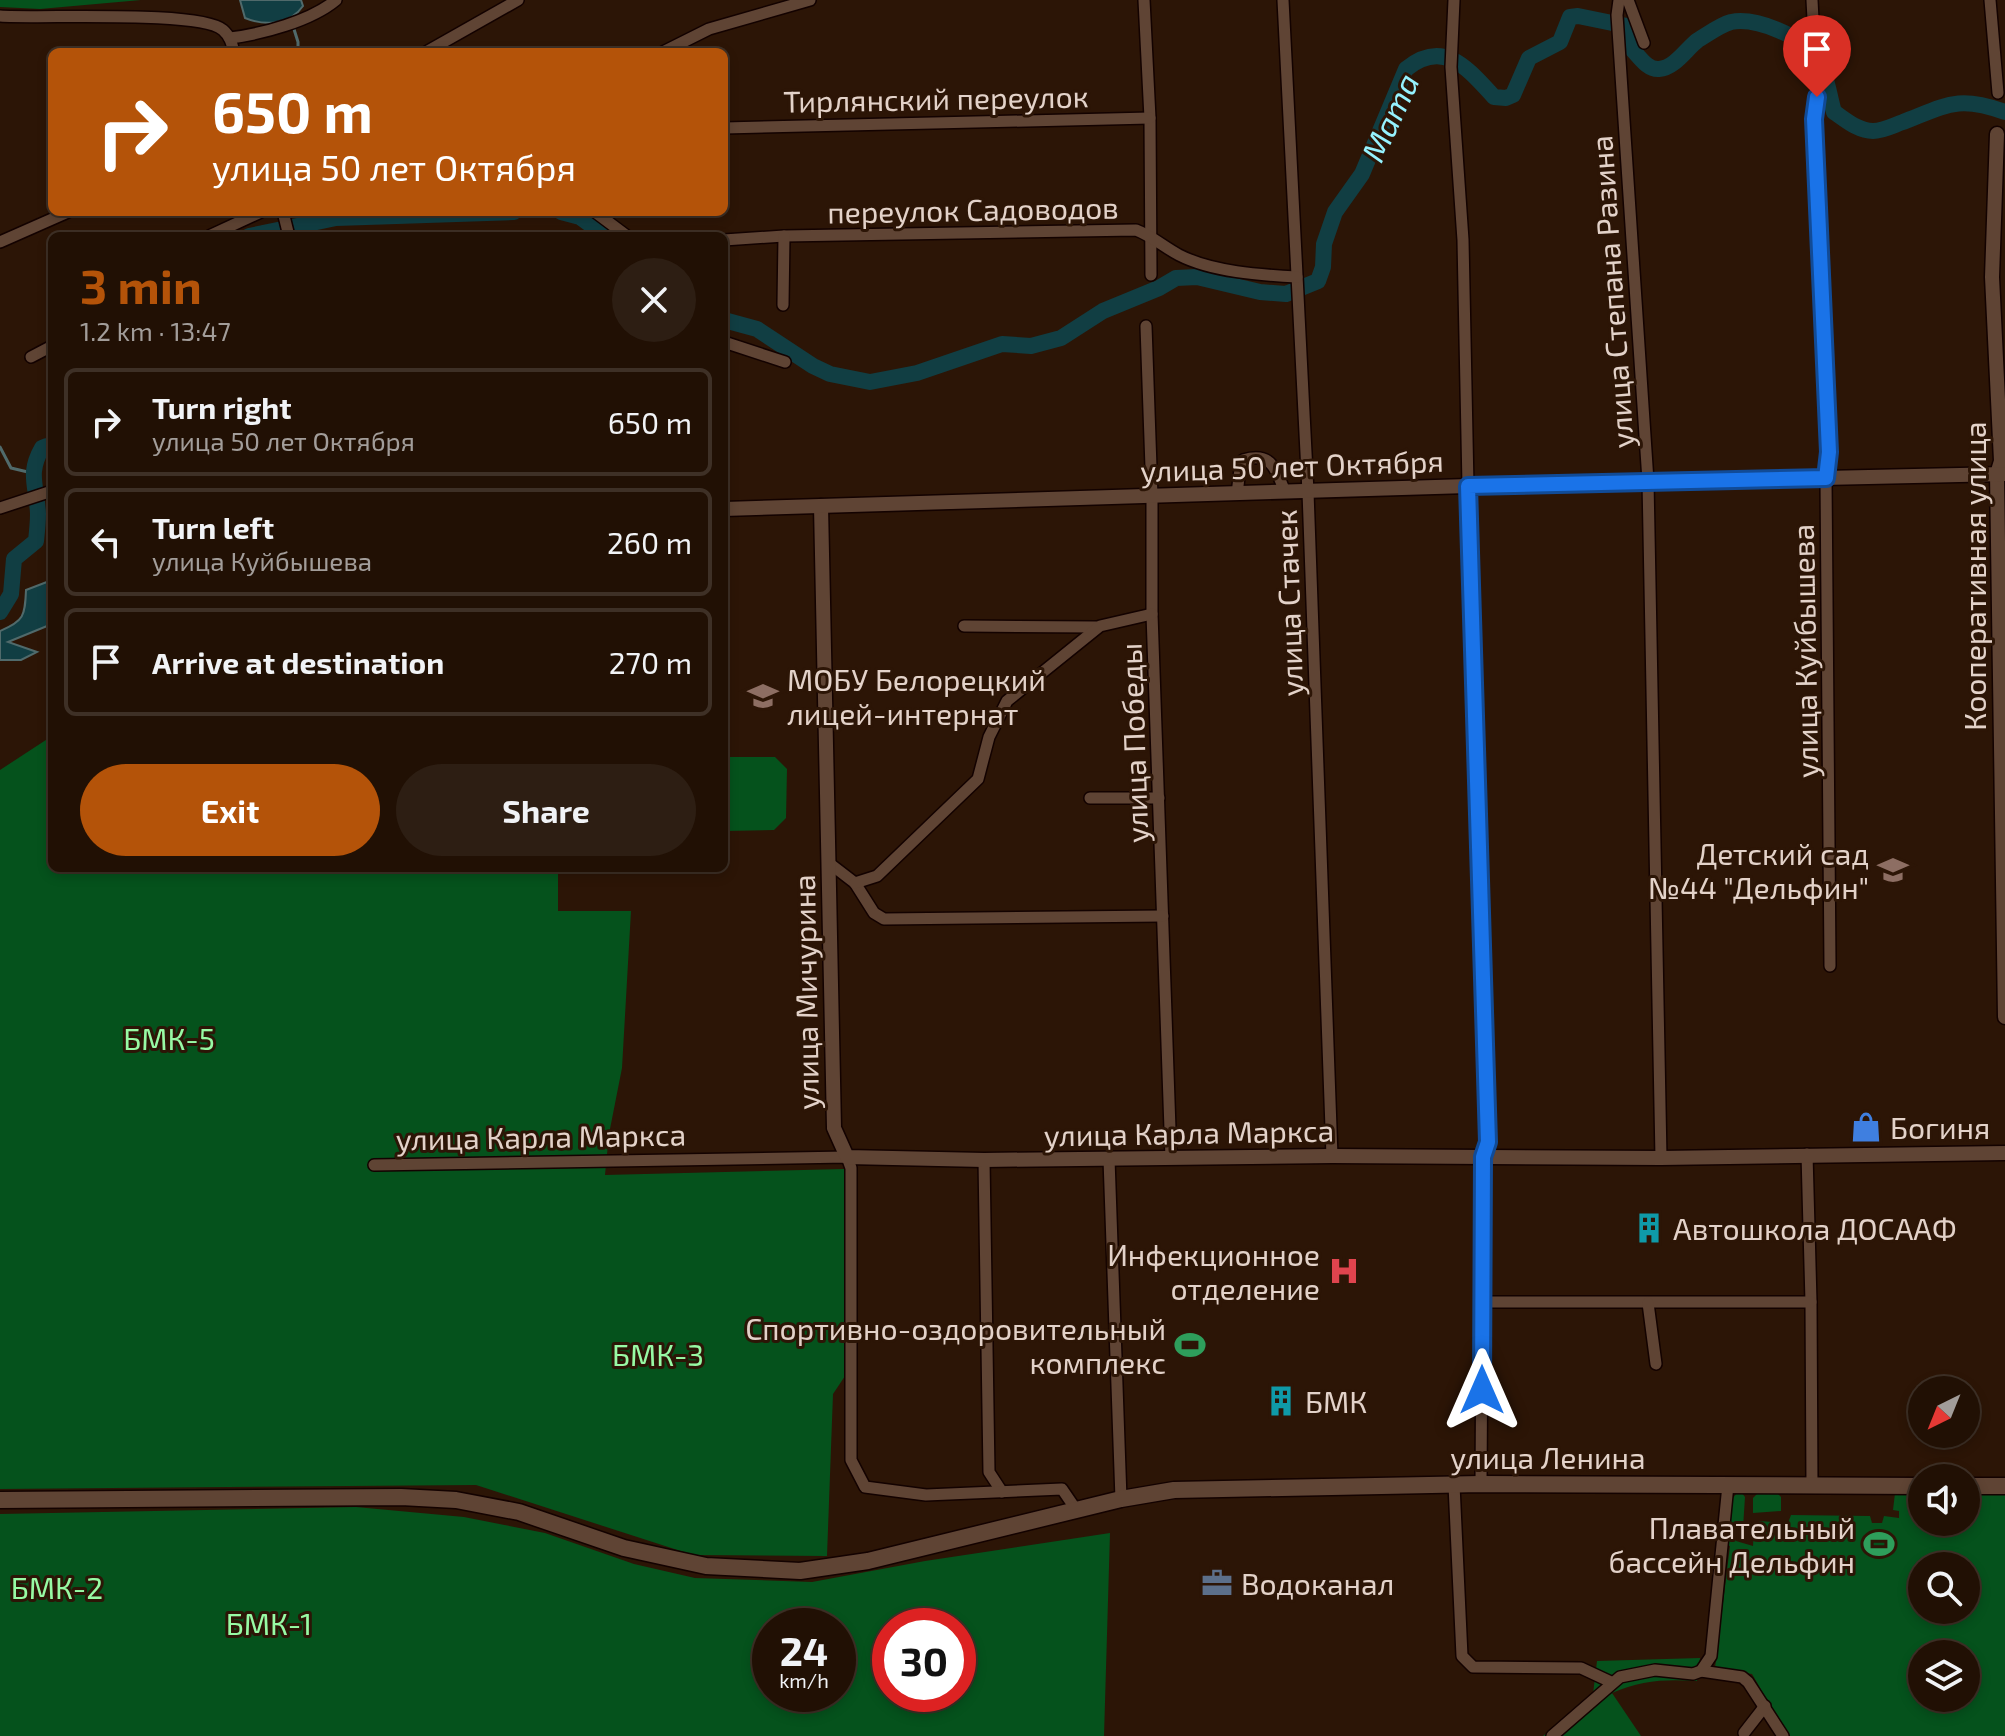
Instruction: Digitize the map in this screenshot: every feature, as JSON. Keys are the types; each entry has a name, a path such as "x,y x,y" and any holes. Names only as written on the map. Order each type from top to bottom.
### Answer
{"main road":[{"name":"улица Ленина","path":"0,1500 401,1497 456,1500 519,1512 624,1548 706,1566 800,1571 868,1561 1121,1499 1174,1490 1481,1484 1908,1486"},
{"path":"1980,1486 2005,1486"}],"street":[{"path":"230,38 258,34 327,8 336,0"},
{"path":"433,48 518,0"},
{"path":"671,48 709,29 810,0"},
{"path":"1144,0 1150,118 1151,275"},
{"name":"улица Стачек","path":"1283,0 1308,492 1332,1156"},
{"path":"1454,0 1451,67 1463,240 1488,1142 1483,1157 1481,1484"},
{"name":"улица Степана Разина","path":"1619,0 1617,15 1648,481 1661,1158"},
{"path":"1628,0 1644,43"},
{"name":"улица Куйбышева","path":"1812,0 1817,97 1814,119 1829,452 1826,478 1830,966"},
{"path":"1990,0 1998,93"},
{"path":"0,16 172,19 222,28 233,48"},
{"name":"Тирлянский переулок","path":"728,128 1150,118"},
{"name":"Кооперативная улица","path":"1997,134 1992,277 2001,461 2005,1017"},
{"path":"0,242 59,216"},
{"path":"218,232 252,216"},
{"path":"600,216 622,232"},
{"name":"переулок Садоводов","path":"728,240 1136,230 1150,235 1180,256 1245,274 1297,277"},
{"name":"переулок Садоводов","path":"783,305 784,236"},
{"name":"улица Победы","path":"1146,326 1152,496 1152,614 1171,1158"},
{"path":"728,343 785,362"},
{"path":"31,357 48,348"},
{"path":"1237,494 1243,460 1256,456 1267,460 1276,471 1285,492"},
{"name":"улица 50 лет Октября","path":"728,509 1648,481 2001,474"},
{"path":"0,508 48,493"},
{"name":"улица Мичурина","path":"821,506 834,1128 851,1168 851,1460 865,1487 926,1495 1062,1489 1077,1511"},
{"path":"964,626 1087,628 1152,614"},
{"path":"855,883 877,876 978,779 989,737 1007,701 1100,626"},
{"path":"1090,798 1159,798"},
{"path":"829,863 855,883 874,913 884,919 1163,916"},
{"name":"улица Карла Маркса","path":"374,1165 847,1157 984,1160 1332,1156 1661,1158 2005,1153"},
{"path":"1807,1154 1812,1485"},
{"path":"1109,1159 1121,1499"},
{"path":"984,1160 989,1472 1002,1492"},
{"path":"1483,1302 1811,1302"},
{"path":"1648,1303 1656,1364"},
{"path":"1454,1485 1462,1656 1473,1667 1581,1668 1611,1682"},
{"path":"1701,1671 1711,1656 1728,1485"},
{"path":"1552,1736 1611,1682 1630,1673 1655,1670 1693,1674 1701,1671 1742,1677 1783,1736"},
{"path":"1744,1733 1765,1706"}],"green space":[{"path":"0,0 141,0 40,9 0,7"},
{"path":"48,739 48,872 558,872 558,911 631,911 622,1068 609,1134 605,1175 844,1169 845,1376 833,1394 827,1556 693,1555 476,1485 0,1489 0,770"},
{"path":"728,757 775,757 787,769 786,818 774,830 728,831"},
{"path":"2005,1492 2005,1736 1788,1736 1752,1674 1715,1668 1730,1546 1726,1545 1732,1499 1737,1493 1745,1497 1743,1528 1736,1528 1736,1541 1753,1546 1754,1526 1759,1521 1788,1523 1791,1515 1870,1516 1872,1523 1882,1523 1884,1516 1899,1518 1899,1511 1893,1510 1895,1493 1908,1493 1908,1536 1980,1536 1980,1493"},
{"path":"1758,1493 1777,1493 1781,1497 1781,1511 1753,1513 1753,1498"},
{"name":"БМК-1","path":"356,1507 464,1517 545,1533 634,1564 695,1578 812,1582 1110,1533 1104,1736 0,1736 0,1514"},
{"path":"1700,1658 1697,1681 1654,1681 1612,1693 1641,1736 1543,1736 1593,1694 1597,1661"}],"water":[{"path":"240,0 301,0 303,6 284,20 261,22 245,18"},
{"path":"48,582 48,626 8,642 37,652 21,660 0,660 0,631 22,616 26,590"}],"waterway":[{"name":"Мата","path":"728,321 757,329 830,374 870,382 917,373 1002,344 1031,346 1061,338 1103,311 1176,278 1197,277 1260,292 1286,294 1318,281 1323,267 1324,244 1335,212 1362,174 1406,69 1432,56 1444,57 1465,68 1494,97 1506,98 1513,95 1529,58 1560,42 1570,17 1627,26 1632,36 1631,48 1655,69 1670,65 1698,40 1731,22 1741,21 1779,30 1802,43 1818,59 1834,112 1868,131 1885,129 1953,104 1975,104 2005,112"},
{"path":"293,26 298,48"},
{"path":"298,216 301,223"},
{"name":"Мата","path":"268,232 336,218 395,216"},
{"name":"Мата","path":"576,216 601,232"},
{"path":"0,447 11,468 32,473"},
{"name":"Мата","path":"0,612 11,594 14,559 36,541 35,465 42,448 48,447"}],"place":[{"name":"МОБУ Белорецкий лицей-интернат","path":"763,696"},
{"name":"Детский сад №44 \"Дельфин\"","path":"1893,870"},
{"name":"Богиня","path":"1866,1127"},
{"name":"Автошкола ДОСААФ","path":"1649,1228"},
{"name":"Инфекционное отделение","path":"1344,1271"},
{"name":"Спортивно-оздоровительный комплекс","path":"1190,1345"},
{"name":"БМК","path":"1281,1401"},
{"name":"Плавательный бассейн Дельфин","path":"1879,1544"},
{"name":"Водоканал","path":"1217,1583"}],"route":[{"path":"1482,1390 1483,1157 1488,1142 1468,486 1826,478 1829,452 1814,119 1817,97"}],"park label":[{"name":"БМК-5","path":"169,1038"},
{"name":"БМК-3","path":"658,1354"},
{"name":"БМК-2","path":"57,1587"}]}
